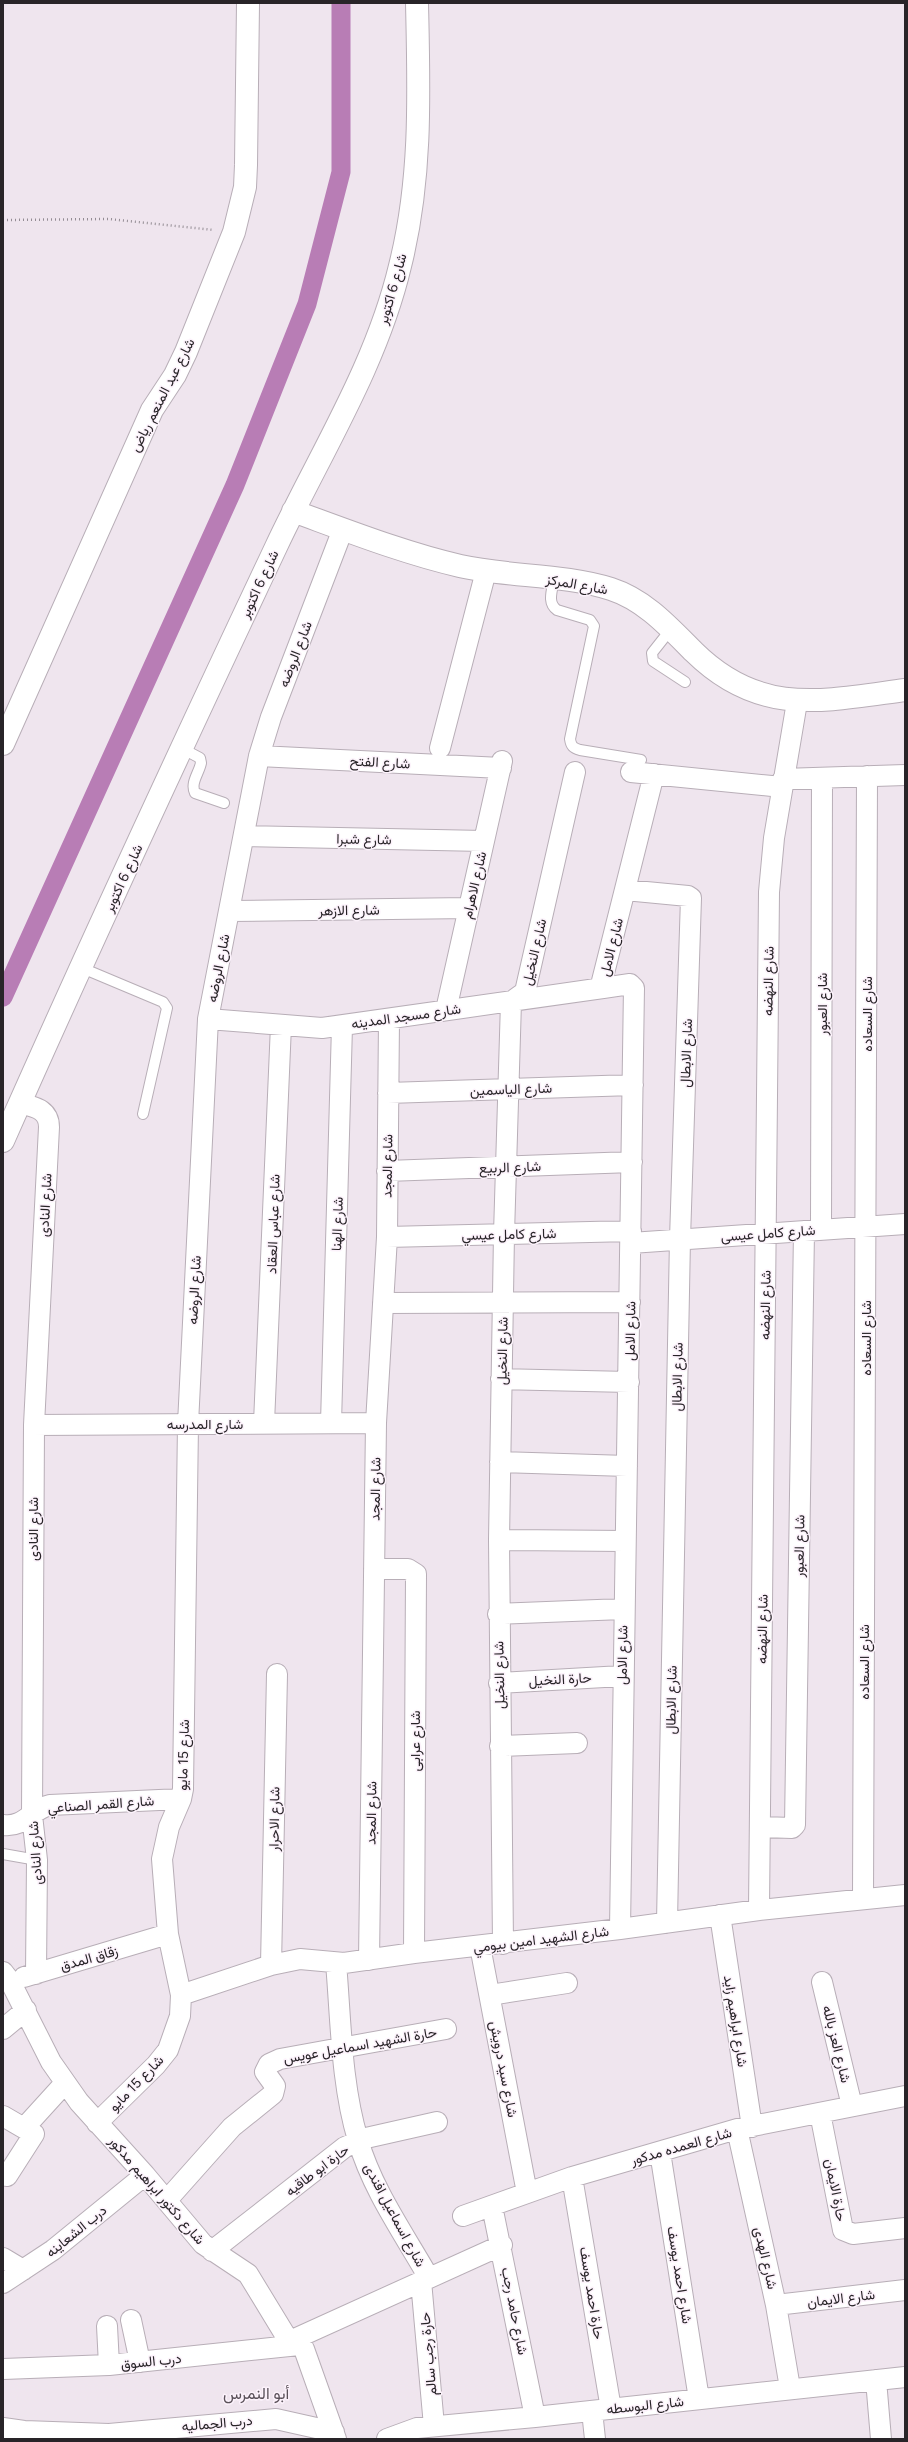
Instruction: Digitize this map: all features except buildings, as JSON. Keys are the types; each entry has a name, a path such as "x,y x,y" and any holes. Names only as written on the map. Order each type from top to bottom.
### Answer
{"main road":[{"name":"شارع عبد المنعم رياض","path":"3,744 152,410 175,375 186,352 234,232 243,194 246,166 248,3"},
{"name":"شارع 6 اكتوبر","path":"3,1141 293,511 362,376 384,319 400,267 412,210 418,161 420,115 417,3"},
{"name":"شارع المركز","path":"293,511 436,559 486,570 590,584 612,589 632,598 651,610 704,661 727,678 749,690 796,702 820,702 905,690"}],"street":[{"name":"شارع الروضه","path":"188,1424 208,1019 245,836 259,756 271,717 343,529"},
{"path":"440,748 486,570"},
{"name":"شارع النهضه","path":"759,1910 769,892 774,838 796,702"},
{"name":"شارع الفتح","path":"259,756 501,764"},
{"name":"شارع الاهرام","path":"446,1010 501,764"},
{"path":"642,768 782,783 822,778 905,775"},
{"name":"شارع الامل","path":"620,1929 622,1676 629,1382 634,986 629,984 603,988 601,985 625,890 642,768"},
{"name":"شارع النخيل","path":"503,1944 498,1614 502,1303 511,1002 525,992 575,772"},
{"name":"شارع السعاده","path":"863,1899 867,1227 867,776"},
{"name":"شارع العبور","path":"760,1827 792,1828 794,1825 813,1230 822,778"},
{"name":"شارع شبرا","path":"245,836 484,841"},
{"name":"شارع الابطال","path":"625,890 688,896 691,898 680,1240 667,1923"},
{"name":"شارع الازهر","path":"230,911 469,908"},
{"name":"شارع مسجد المدينه","path":"208,1019 281,1026 322,1028 603,988"},
{"name":"شارع المجد","path":"368,1960 376,1423 387,1237 389,1019"},
{"name":"شارع عباس العقاد","path":"264,1424 281,1026"},
{"name":"شارع الهنا","path":"331,1423 342,1026"},
{"name":"شارع الياسمين","path":"388,1093 633,1085"},
{"name":"شارع النادى","path":"20,1102 39,1109 47,1116 49,1121 34,1425 32,1815 37,1860 36,1974"},
{"name":"شارع الربيع","path":"387,1171 632,1162"},
{"name":"شارع كامل عيسى","path":"631,1237 680,1240 905,1224"},
{"name":"شارع كامل عيسي","path":"387,1237 504,1234 631,1237"},
{"path":"383,1304 630,1302"},
{"path":"502,1379 629,1382"},
{"name":"شارع المدرسه","path":"34,1425 376,1423"},
{"name":"شارع 15 مايو","path":"97,2123 156,2065 168,2050 180,2016 181,1995 168,1934 162,1858 169,1827 181,1800 183,1789 188,1424"},
{"path":"500,1462 627,1466"},
{"path":"499,1540 625,1541"},
{"name":"شارع عرابى","path":"374,1569 408,1569 416,1574 414,1953"},
{"path":"498,1614 623,1609"},
{"name":"شارع الاحرار","path":"271,1965 277,1674"},
{"name":"حارة النخيل","path":"499,1683 622,1676"},
{"path":"500,1746 577,1743"},
{"name":"شارع القمر الصناعي","path":"3,1825 15,1825 24,1821 43,1807 50,1805 181,1800"},
{"name":"شارع الشهيد امين بيومي","path":"181,1995 271,1965 300,1959 336,1963 368,1960 414,1953 503,1944 759,1910 905,1895"},
{"name":"شارع ابراهيم زايد","path":"720,1915 744,2128"},
{"name":"زقاق المدق","path":"7,1977 36,1974 168,1934"},
{"name":"شارع سيد درويش","path":"480,1946 527,2193"},
{"name":"شارع اسماعيل افندى","path":"336,1963 343,2048 350,2105 358,2140 379,2190 425,2280"},
{"name":"شارع دكتور ابراهيم مدكور","path":"7,1977 26,2010 37,2036 65,2083 97,2123 167,2200 203,2244 248,2274 295,2343 307,2355 335,2435"},
{"name":"شارع العز بالله","path":"822,1982 852,2106"},
{"path":"490,1995 567,1983"},
{"path":"3,2028 26,2010"},
{"name":"حارة الشهيد اسماعيل عويس","path":"167,2200 237,2123 274,2094 275,2086 265,2072 268,2064 280,2059 446,2029"},
{"path":"25,2127 65,2083"},
{"name":"شارع العمده مدكور","path":"463,2216 572,2177 744,2128 905,2096"},
{"name":"حارة الايمان","path":"820,2113 844,2230 853,2234 905,2228"},
{"path":"3,2116 25,2127 34,2134 7,2176"},
{"name":"حارة ابو طاقيه","path":"212,2251 345,2147 358,2140 437,2122"},
{"name":"شارع الهدى","path":"744,2128 790,2388"},
{"name":"شارع احمد يوسف","path":"660,2152 699,2399"},
{"name":"درب الشعاينه","path":"3,2282 53,2250 145,2175"},
{"name":"حارة احمد يوسف","path":"572,2177 601,2410 595,2439"},
{"name":"شارع حامد رجب","path":"492,2206 502,2245 535,2417"},
{"name":"درب السوق","path":"3,2369 109,2365 295,2343 425,2280 502,2245"},
{"path":"3,2258 23,2270"},
{"name":"حارة رجب سالم","path":"425,2280 434,2426"},
{"name":"شارع الايمان","path":"776,2305 905,2290"},
{"path":"131,2320 140,2362"},
{"path":"107,2326 109,2365"},
{"name":"شارع البوسطه","path":"387,2439 417,2428 535,2417 790,2388 905,2377"},
{"path":"876,2380 881,2439"},
{"name":"درب الجماليه","path":"3,2428 24,2431 109,2434 276,2419 335,2435"}],"lane":[{"path":"554,579 550,602 553,607 557,610 590,620 594,626 570,738 571,744 574,749 642,768"},
{"path":"671,629 652,653 653,661 684,682"},
{"path":"183,749 200,758 202,763 194,782 195,793 224,803"},
{"path":"82,968 163,1002 167,1008 143,1114"},
{"path":"3,1854 37,1860"}],"path":[{"path":"3,220 110,219 163,227 234,232"}],"waterway":[{"path":"3,997 235,485 307,304 341,172 341,3"}],"district":[{"name":"أبو النمرس","path":"256,2393"}]}
